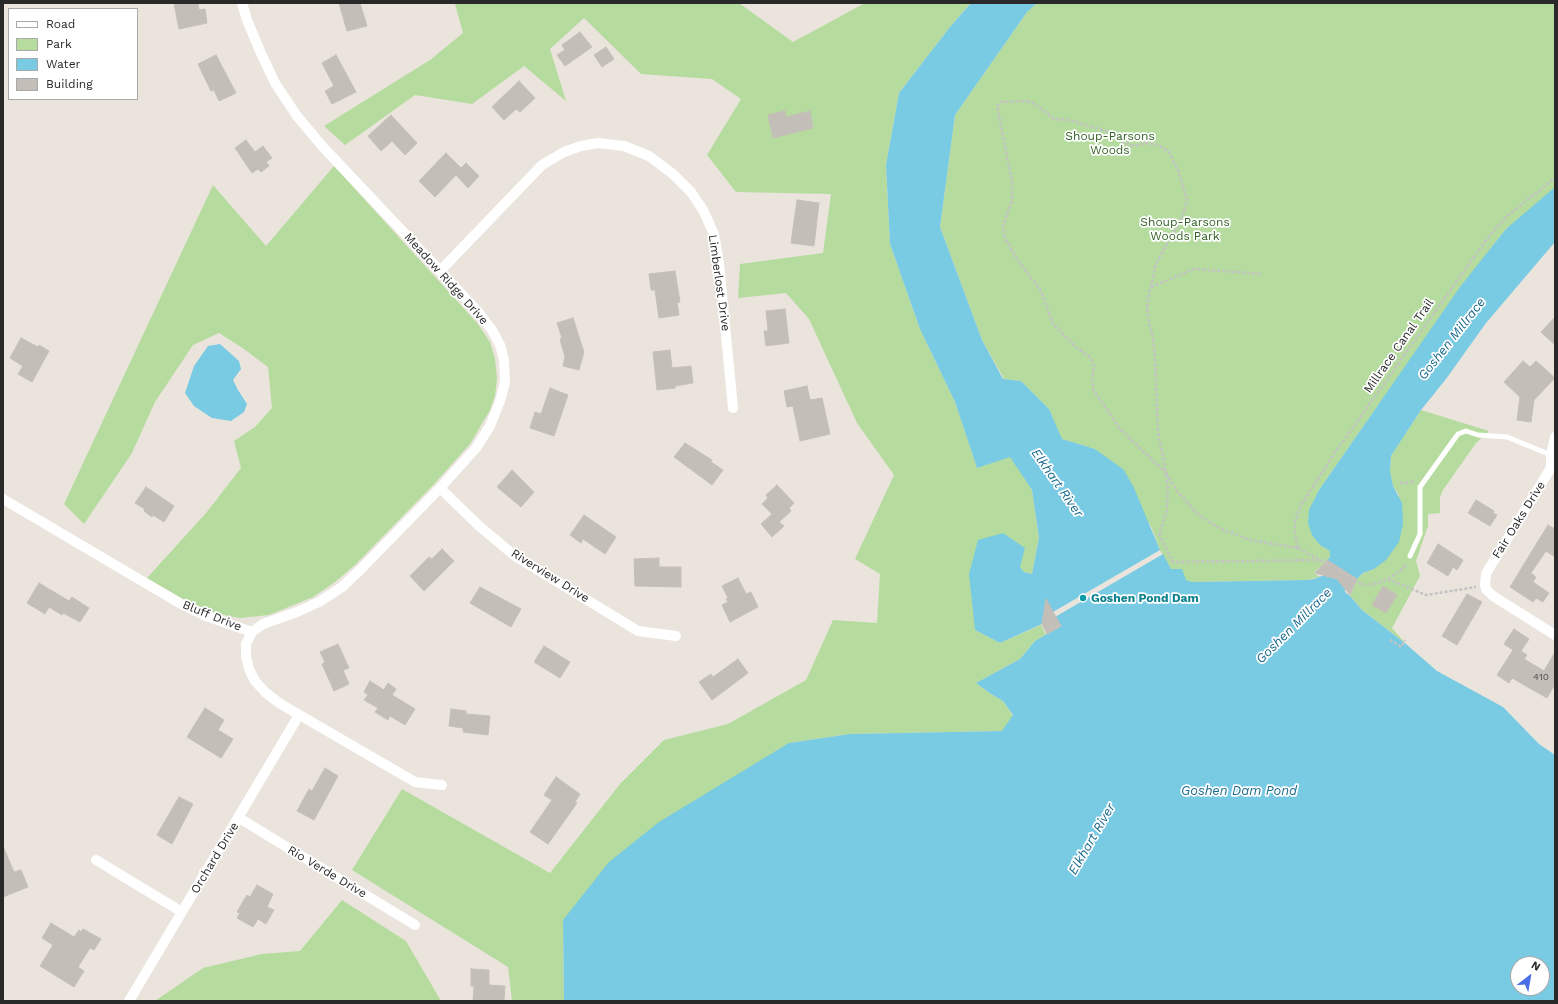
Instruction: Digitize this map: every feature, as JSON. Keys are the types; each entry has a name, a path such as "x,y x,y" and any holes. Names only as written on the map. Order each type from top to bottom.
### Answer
{"street":[{"name":"Meadow Ridge Drive","path":"242,3 247,20 275,83 297,116 323,147 479,313 492,330 500,345 504,360 505,382 500,402 490,426 476,448 440,488 362,569 342,586 319,602 297,612 263,624 252,632"},
{"name":"Limberlost Drive","path":"440,270 542,165 564,152 581,146 598,143 624,146 649,156 673,174 691,192 703,210 714,234 719,263 733,408"},
{"name":"Fair Oaks Drive","path":"1485,585 1486,574 1549,471 1553,456 1555,437"},
{"name":"Riverview Drive","path":"440,488 478,526 515,556 638,630 676,636"},
{"name":"Bluff Drive","path":"3,499 181,604 206,616 252,632 246,644 246,656 249,669 255,681 265,692 279,703 415,782 442,785"},
{"path":"1485,585 1486,589 1493,596 1555,635"},
{"name":"Orchard Drive","path":"129,1001 299,715"},
{"name":"Rio Verde Drive","path":"239,818 415,925"},
{"path":"96,860 182,912"}],"lane":[{"path":"1410,556 1420,534 1420,487 1458,434 1466,431 1478,435 1507,437 1553,456"}],"path":[{"path":"1319,560 1173,562 1159,534 1167,506 1168,487 1166,474 1158,432 1153,338 1148,317 1147,304 1156,264 1183,215 1187,200 1178,170 1169,152 1158,145 1146,143 1134,146 1120,141 1106,130 1069,120 1054,119 1035,104 1027,101 1001,102 997,106 1012,182 1012,200 1004,225 1005,238 1017,259 1041,291 1052,324 1076,347 1091,358 1094,366 1092,378 1094,391 1121,430 1166,474 1177,491 1192,508 1200,516 1219,528 1250,540 1298,548 1319,560 1324,561 1359,584 1374,584 1388,579 1406,565 1410,556"},
{"name":"Millrace Canal Trail","path":"1298,548 1295,534 1295,521 1301,505 1334,454 1486,240 1506,217 1555,178"},
{"path":"1150,287 1194,269 1262,274"},
{"path":"1388,579 1426,595 1485,585"},
{"path":"1390,640 1400,647 1405,640"}],"green space":[{"path":"453,3 739,3 793,42 865,3 971,3 950,27 899,93 886,165 890,244 920,329 955,402 977,468 1010,456 1032,490 1039,538 1032,574 1024,572 1020,567 975,625 975,630 1000,643 1041,625 1046,635 1035,641 1020,659 976,683 1003,701 1013,716 1002,731 850,734 790,743 563,920 564,1001 512,1001 508,967 352,870 402,789 550,873 620,784 664,740 728,724 806,680 833,620 877,623 880,574 855,559 894,475 857,423 809,319 786,293 738,298 740,264 823,253 831,194 736,192 707,155 741,99 712,79 641,74 584,18 550,49 566,101 524,66 472,104 415,95 345,145 324,126 430,60 463,33 455,4"},
{"name":"Shoup-Parsons Woods Park","path":"1037,3 1555,3 1555,210 1506,229 1319,490 1310,510 1320,545 1330,551 1330,557 1314,573 1320,577 1307,580 1192,582 1186,580 1171,569 1160,550 1151,526 1095,449 1061,439 1049,409 1021,381 1004,379 982,340 940,227 955,115 1027,12"},
{"path":"334,166 478,324 490,342 495,359 497,378 495,396 490,410 470,444 435,483 356,564 335,582 313,597 269,615 240,618 228,616 207,610 183,599 147,578 206,513 241,468 234,441 255,427 272,408 268,367 244,349 219,333 193,345 155,402 132,453 84,524 64,504 213,185 266,246"},
{"path":"1421,410 1489,431 1476,443 1443,490 1440,497 1440,513 1428,514 1428,526 1416,561 1420,576 1392,628 1406,644 1362,610 1350,596 1357,579 1363,573 1374,569 1399,495 1393,486 1390,471 1391,456"},
{"path":"342,900 406,941 441,1001 155,1001 203,968 262,954 300,951"}],"water":[{"name":"Elkhart River","path":"971,3 1037,3 1027,12 955,115 940,227 982,340 1003,379 1021,381 1049,409 1062,439 1095,449 1124,470 1134,488 1160,550 1053,612 1042,624 1000,643 975,630 969,574 978,540 1003,533 1025,548 1020,567 1024,572 1032,574 1039,538 1032,490 1010,457 977,468 955,402 920,329 890,244 886,165 899,93 950,27"},
{"name":"Goshen Millrace","path":"1555,187 1555,242 1486,323 1446,379 1421,410 1391,456 1390,471 1393,486 1402,503 1403,524 1399,542 1386,560 1374,569 1363,573 1357,579 1327,560 1330,557 1330,551 1320,545 1312,535 1308,523 1309,510 1319,490 1460,287 1506,229"},
{"path":"220,344 239,361 241,369 233,380 247,404 244,412 231,421 212,418 194,406 185,393 194,366 208,346"},
{"name":"Goshen Dam Pond","path":"1163,554 1171,569 1182,569 1186,580 1192,582 1307,580 1324,575 1334,577 1339,580 1345,589 1345,592 1362,610 1406,644 1437,671 1503,707 1539,744 1555,755 1555,1001 564,1001 563,920 609,862 659,822 789,743 850,734 1002,731 1013,715 1003,701 976,683 1020,659 1035,641 1061,626 1055,617"}],"building":[{"path":"174,3 198,3 199,10 205,9 207,23 179,29"},
{"path":"339,3 360,3 367,26 347,31"},
{"path":"580,32 592,47 565,66 557,55 565,50 562,45"},
{"path":"606,47 614,59 602,67 594,55"},
{"path":"216,55 236,93 219,101 214,90 211,91 198,64"},
{"path":"336,55 356,92 332,104 325,91 334,86 322,63"},
{"path":"519,81 535,98 520,112 516,109 504,120 492,107"},
{"path":"785,111 786,117 810,111 813,128 773,138 768,115"},
{"path":"391,115 417,143 405,155 392,141 381,151 368,136"},
{"path":"246,140 255,152 263,146 272,158 266,162 269,166 261,172 258,169 252,173 235,148"},
{"path":"446,153 461,168 466,163 479,176 468,188 456,175 435,197 419,181"},
{"path":"797,200 819,203 814,246 791,243"},
{"path":"675,271 680,302 677,303 679,315 659,318 655,290 651,290 649,274"},
{"path":"785,309 789,343 766,346 764,331 768,331 766,311"},
{"path":"1555,317 1555,345 1541,332"},
{"path":"573,318 584,352 579,370 563,366 565,357 560,339 562,338 557,323"},
{"path":"21,338 38,347 39,345 49,351 32,382 18,374 23,366 10,358"},
{"path":"670,350 672,368 691,366 693,383 675,386 675,388 657,390 653,352"},
{"path":"1523,361 1530,367 1536,361 1555,378 1534,400 1531,422 1517,420 1520,397 1504,382"},
{"path":"807,386 810,400 822,398 830,434 800,441 793,406 787,407 784,391"},
{"path":"550,388 568,395 554,436 530,428 535,412 541,414"},
{"path":"685,443 712,460 711,462 723,470 712,485 674,457"},
{"path":"512,470 534,492 521,507 497,487"},
{"path":"777,485 794,503 789,508 791,511 779,522 784,526 772,537 761,524 772,514 762,504 768,498 766,495"},
{"path":"146,487 174,506 164,522 153,515 152,517 144,511 145,509 135,503"},
{"path":"1476,500 1494,511 1493,513 1497,515 1490,526 1468,513"},
{"path":"584,515 616,537 605,554 583,539 581,543 570,535"},
{"path":"1548,525 1555,529 1555,557 1546,551 1531,573 1536,577 1533,582 1549,593 1543,602 1536,598 1533,602 1510,587"},
{"path":"1438,544 1463,560 1457,570 1453,567 1448,576 1427,563"},
{"path":"442,549 454,561 424,591 410,576 429,557 432,559"},
{"path":"659,558 659,567 681,567 681,587 635,586 634,559"},
{"path":"1327,560 1357,579 1350,595 1337,579 1315,573"},
{"path":"738,578 746,594 751,592 758,607 730,622 722,605 728,602 726,599 728,598 722,586"},
{"path":"39,583 69,601 72,597 89,608 80,622 63,613 62,615 49,607 45,614 27,603"},
{"path":"1383,586 1397,595 1386,613 1372,605"},
{"path":"480,587 521,609 511,627 470,603"},
{"path":"1467,594 1482,602 1457,645 1442,636"},
{"path":"1046,599 1061,626 1047,634 1042,624"},
{"path":"1514,629 1529,639 1521,651 1527,655 1524,659 1544,671 1555,652 1555,684 1547,698 1512,678 1509,683 1497,675 1513,650 1504,644"},
{"path":"338,644 349,668 343,670 349,684 334,691 322,664 325,662 320,652"},
{"path":"544,646 570,662 560,678 534,662"},
{"path":"738,659 748,673 712,700 699,682 711,674 713,677"},
{"path":"370,681 384,690 388,683 396,689 392,695 415,709 405,725 390,716 388,720 375,712 378,708 364,700 368,695 364,692"},
{"path":"205,708 224,720 218,730 233,739 221,758 187,737"},
{"path":"451,709 466,711 466,714 490,716 488,735 463,732 463,728 449,726"},
{"path":"325,768 338,776 314,820 297,811 309,789 312,791"},
{"path":"556,777 580,794 575,802 577,803 548,844 530,832 552,800 544,795"},
{"path":"179,797 193,804 172,844 157,835"},
{"path":"3,846 14,872 21,870 28,887 3,897"},
{"path":"257,885 273,894 267,907 274,910 266,924 258,919 253,927 237,918 240,913 237,912 247,895 250,897"},
{"path":"51,923 74,937 79,930 81,932 83,929 101,939 94,950 90,948 78,967 84,971 74,987 40,966 53,945 42,938"},
{"path":"471,969 489,970 489,985 505,986 504,1001 473,1001 474,986 471,986"}],"place":[{"name":"Goshen Pond Dam","path":"1083,598"}],"park label":[{"name":"Shoup-Parsons Woods","path":"1110,143"}]}
